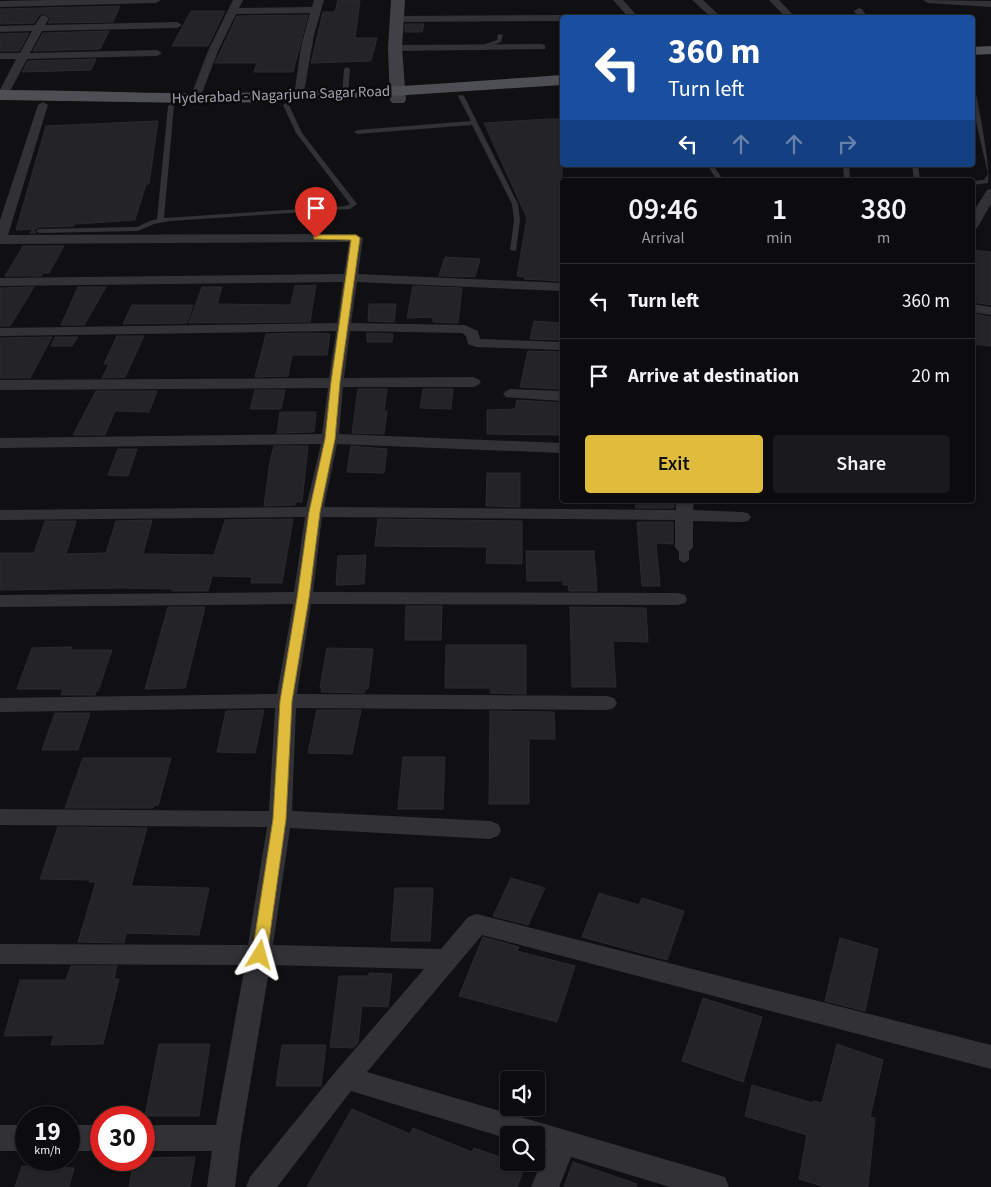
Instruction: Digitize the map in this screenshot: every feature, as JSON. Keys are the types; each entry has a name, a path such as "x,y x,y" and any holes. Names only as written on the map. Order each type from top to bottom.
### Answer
{"main road":[{"path":"975,51 991,50"},
{"path":"975,59 991,58"},
{"name":"Hyderabad - Nagarjuna Sagar Road","path":"1,98 293,100 345,94 397,96 560,80"},
{"name":"Hyderabad - Nagarjuna Sagar Road","path":"1,98 43,105 171,106 397,96 461,96 560,89"}],"street":[{"path":"0,4 156,0"},
{"path":"195,98 213,51 238,0"},
{"path":"293,100 319,0"},
{"path":"397,96 398,0"},
{"path":"618,0 632,15"},
{"path":"697,0 714,15"},
{"path":"774,0 789,15"},
{"path":"928,0 991,4"},
{"path":"1,98 52,2"},
{"path":"233,11 315,10"},
{"path":"397,18 560,18"},
{"path":"0,29 177,25"},
{"path":"396,48 541,47"},
{"path":"0,56 157,53"},
{"path":"43,105 0,239 356,238 330,439 314,512 303,598 286,701 280,819 260,955 221,1187"},
{"path":"975,222 991,194"},
{"path":"975,224 991,224"},
{"path":"0,282 351,278 560,287"},
{"path":"975,308 991,311"},
{"path":"0,332 343,327 465,329 473,334 473,341 476,343 560,346"},
{"path":"0,385 473,382"},
{"path":"511,394 560,396"},
{"path":"0,442 330,439 560,448"},
{"path":"684,554 685,507"},
{"path":"0,515 685,507 742,517"},
{"path":"0,601 303,598 678,599"},
{"path":"0,705 286,701 607,703"},
{"path":"0,817 280,819 490,830"},
{"path":"260,1187 346,1078 477,924 991,1057"},
{"path":"0,954 260,955 447,959"},
{"path":"346,1078 715,1187"},
{"path":"0,1138 15,1138"},
{"path":"155,1138 228,1138"},
{"path":"545,1187 564,1142"}],"lane":[{"path":"477,48 499,41 500,35"},
{"path":"345,94 347,69"},
{"path":"461,96 515,204 514,250"},
{"path":"38,232 138,229 160,220 348,208 354,204 299,134 293,100"},
{"path":"975,102 991,174 986,182 975,183"},
{"path":"160,220 171,106"},
{"path":"357,132 473,123"},
{"path":"711,167 719,178"}],"building":[{"path":"338,0 360,0 355,38 377,38 371,61 311,63 323,12 335,12"},
{"path":"120,6 113,22 48,23 51,18 43,13 39,15 34,23 0,24 0,9"},
{"path":"191,11 225,11 208,46 172,46"},
{"path":"308,15 293,72 254,72 257,63 215,63 237,16"},
{"path":"405,24 424,24 422,32 405,32"},
{"path":"109,31 100,49 33,51 43,33"},
{"path":"29,33 19,51 0,51 0,34"},
{"path":"96,59 91,70 22,72 28,61"},
{"path":"560,119 560,167 562,167 562,178 560,178 560,281 524,279 525,277 517,276 527,218 484,123"},
{"path":"158,121 149,184 146,184 135,220 75,224 74,226 39,227 34,230 36,233 30,233 33,229 16,230 46,126"},
{"path":"23,246 64,246 49,273 43,273 41,276 5,276"},
{"path":"975,250 991,252 991,305 975,302"},
{"path":"445,257 480,259 475,277 439,276"},
{"path":"316,285 310,322 189,323 202,287 222,287 217,304 289,305 291,304 295,286"},
{"path":"413,286 462,288 458,323 433,322 433,317 407,318"},
{"path":"34,287 10,326 0,326 0,288"},
{"path":"78,287 106,287 84,325 61,325"},
{"path":"369,304 396,304 394,322 368,321"},
{"path":"132,305 193,305 187,323 123,324"},
{"path":"975,314 991,317 991,346 975,344"},
{"path":"534,321 560,323 560,340 530,339"},
{"path":"367,333 393,334 392,342 367,342"},
{"path":"266,334 330,334 327,355 292,355 288,376 255,377"},
{"path":"117,336 144,336 125,377 102,378 109,364 104,364"},
{"path":"52,337 30,378 0,378 0,338"},
{"path":"55,337 78,337 72,346 51,346"},
{"path":"528,351 560,352 560,389 520,387"},
{"path":"358,389 387,389 384,411 387,411 384,434 352,433"},
{"path":"423,389 453,389 451,409 420,408"},
{"path":"255,390 285,390 281,409 250,409"},
{"path":"96,391 157,391 149,412 115,411 105,435 73,435"},
{"path":"517,400 560,403 560,435 487,434 487,410 515,409"},
{"path":"280,412 316,412 314,432 277,433"},
{"path":"274,446 308,446 302,502 296,502 295,505 264,506"},
{"path":"351,446 387,449 384,473 347,472"},
{"path":"118,449 137,449 128,476 108,475"},
{"path":"487,473 520,473 520,507 486,506"},
{"path":"640,503 674,503 674,508 636,508 635,505 640,505"},
{"path":"293,519 282,583 251,583 252,577 212,576 208,591 124,588 0,590 0,553 34,553 45,521 76,521 66,554 106,553 116,521 152,520 143,554 214,555 225,520"},
{"path":"378,519 522,521 522,564 486,563 487,547 375,546"},
{"path":"637,522 673,522 673,544 656,543 660,586 642,586"},
{"path":"526,551 594,551 597,591 569,591 568,585 563,585 563,581 527,581"},
{"path":"366,555 364,584 336,585 338,556"},
{"path":"406,606 442,606 441,640 405,640"},
{"path":"168,607 205,607 185,688 145,689"},
{"path":"570,607 646,608 648,642 613,641 616,687 572,687"},
{"path":"446,645 526,645 526,694 490,693 491,688 445,688"},
{"path":"72,647 71,650 112,650 95,695 61,695 63,689 17,689 32,648"},
{"path":"327,648 373,649 368,689 365,689 364,693 321,692 322,688 320,688"},
{"path":"264,710 255,753 217,752 226,711"},
{"path":"317,710 361,710 352,754 308,753"},
{"path":"490,711 554,712 555,739 529,739 529,804 489,804"},
{"path":"55,713 90,713 78,750 42,750"},
{"path":"403,757 445,757 443,809 398,809"},
{"path":"83,758 171,758 158,806 154,805 153,808 65,808"},
{"path":"58,827 147,828 131,886 209,888 199,935 126,933 124,943 78,942 96,882 89,882 90,880 40,879"},
{"path":"511,878 545,888 528,925 493,916"},
{"path":"395,888 433,888 430,941 391,941"},
{"path":"599,893 639,905 642,898 684,911 667,960 582,937"},
{"path":"483,937 519,947 517,951 575,966 557,1022 459,996"},
{"path":"840,938 878,949 865,1011 825,1001"},
{"path":"71,966 117,966 114,979 119,979 103,1044 51,1045 54,1035 4,1036 20,980 66,980"},
{"path":"369,973 392,974 388,1007 362,1006 358,1043 353,1048 330,1047 339,976 369,976"},
{"path":"703,998 762,1017 743,1082 682,1061"},
{"path":"159,1044 210,1044 199,1116 155,1116 155,1106 147,1106"},
{"path":"837,1044 883,1060 870,1117 875,1118 868,1187 825,1187 799,1179 807,1135 745,1116 752,1085 813,1103 813,1101 822,1103"},
{"path":"282,1045 326,1045 321,1086 276,1086"},
{"path":"352,1109 410,1134 413,1128 472,1152 474,1148 500,1157 500,1171 523,1171 517,1187 307,1187"},
{"path":"195,1157 190,1187 129,1187 132,1171 155,1171 155,1158"},
{"path":"573,1162 637,1184 636,1187 564,1187"},
{"path":"20,1171 73,1171 69,1187 15,1187"}],"route":[{"path":"260,955 280,819 286,701 303,598 314,512 330,439 356,238 316,238"}]}
